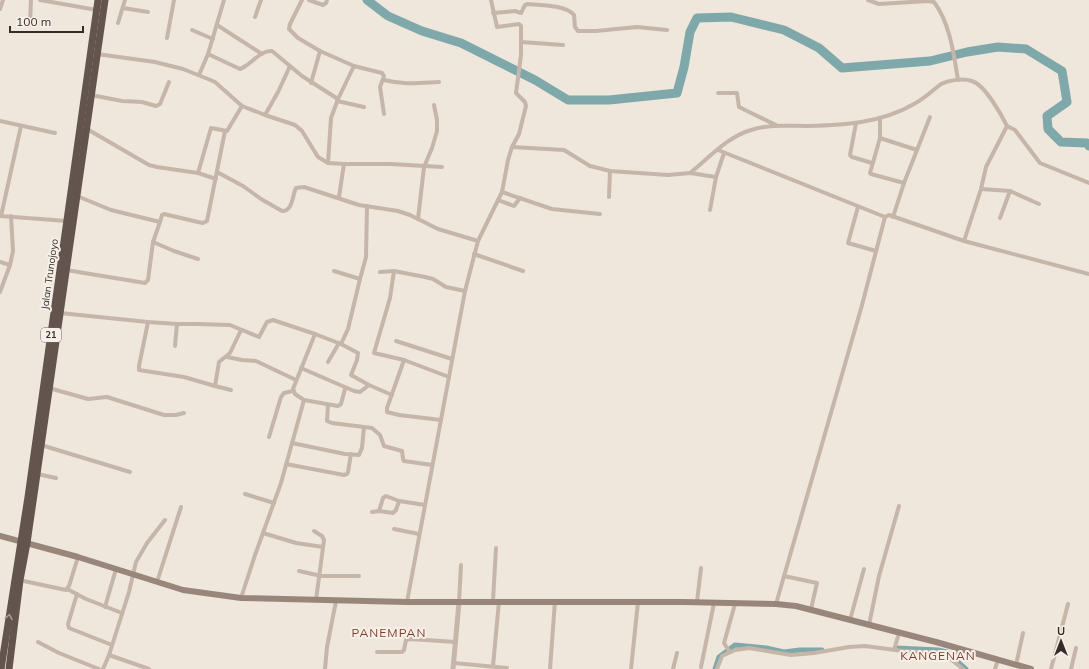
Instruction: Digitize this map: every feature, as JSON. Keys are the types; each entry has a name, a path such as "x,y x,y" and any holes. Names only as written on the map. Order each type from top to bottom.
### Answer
{"highway":[{"name":"Jalan Trunojoyo","path":"4,669 17,579 37,474 66,270 70,221 76,196 97,54 100,10 98,0"},
{"name":"Jalan Trunojoyo","path":"24,543 100,10 105,0"}],"main road":[{"path":"0,536 190,591 241,598 407,602 555,601 776,604 811,609 899,633 935,648 958,648 1032,669"}],"street":[{"path":"0,9 3,0"},
{"path":"30,24 31,0"},
{"path":"40,0 100,10"},
{"path":"118,23 125,0"},
{"path":"167,38 174,0"},
{"path":"199,75 213,39 224,0"},
{"path":"255,17 261,0"},
{"path":"302,0 289,29 298,38 320,51 354,66 382,73 384,75 384,80 380,87 384,114"},
{"path":"310,0 323,5 327,0"},
{"path":"407,602 465,291 478,241 502,192 508,160 512,147 519,134 526,106 525,102 516,94 520,61 520,25 517,24 498,28 493,13 491,0"},
{"path":"868,0 879,4 908,1 934,2 943,20 953,50 958,80"},
{"path":"493,13 515,11 521,12 527,4 559,7 570,11 574,15 575,27 578,31 596,31 637,27 667,30"},
{"path":"123,8 148,12"},
{"path":"217,25 262,54"},
{"path":"192,30 213,39"},
{"path":"521,42 563,45"},
{"path":"208,54 240,69 246,67 267,51 272,51 311,83 338,100 364,107"},
{"path":"311,83 320,51"},
{"path":"97,54 155,62 183,69 215,82 242,106 295,125 302,131 318,157 328,162 344,164 391,164 442,167"},
{"path":"265,115 290,66"},
{"path":"328,162 331,118 354,66"},
{"path":"384,80 397,84 439,82"},
{"path":"690,173 718,150 738,136 751,130 776,125 829,125 880,119 894,115 915,104 941,84 952,80 958,80 972,81 980,86 994,104 1007,126 1015,130 1040,163 1089,182"},
{"path":"91,94 122,101 142,102 156,106 160,104 169,82"},
{"path":"718,93 737,93 738,106 740,108 776,125"},
{"path":"66,270 113,279 146,283 148,280 153,242 162,214 198,222 206,222 225,131 228,130 242,106"},
{"path":"418,219 424,167 437,131 437,120 434,106"},
{"path":"893,217 904,183 930,117"},
{"path":"880,119 880,138 872,162 870,171 871,174 904,183"},
{"path":"0,121 55,133"},
{"path":"856,123 850,155 852,157 872,162"},
{"path":"21,126 0,216 70,221"},
{"path":"964,241 981,189 986,167 1007,126"},
{"path":"198,173 211,128 225,131"},
{"path":"86,129 149,165 198,173 216,179"},
{"path":"880,138 917,150"},
{"path":"512,147 564,150 590,166 610,171 668,176 690,173 716,177"},
{"path":"718,150 885,218 887,216 893,217 964,241 1089,274"},
{"path":"710,210 716,177 724,153"},
{"path":"339,197 344,164"},
{"path":"609,197 610,171"},
{"path":"217,172 243,186 261,199 285,211 289,208 295,190 299,186 304,186 351,202 398,212 418,219 438,229 478,241"},
{"path":"981,189 1010,191 1039,204"},
{"path":"1000,218 1010,191"},
{"path":"502,192 552,209 600,214"},
{"path":"0,193 5,194"},
{"path":"76,196 111,210 160,222"},
{"path":"498,200 514,206 520,198"},
{"path":"328,362 348,329 366,257 367,206"},
{"path":"858,207 848,242 876,251"},
{"path":"0,292 10,265 13,251 11,216"},
{"path":"776,604 862,305 885,218"},
{"path":"153,242 198,259"},
{"path":"474,254 523,272"},
{"path":"0,262 10,265"},
{"path":"334,271 360,279"},
{"path":"380,272 394,271 430,278 446,287 465,291"},
{"path":"394,271 390,298 374,352 404,360 449,377"},
{"path":"60,313 148,322 230,325 260,337 267,322 273,320 315,334 358,353 357,360 351,373 352,376 392,396"},
{"path":"148,322 139,365 140,370 184,377 231,390"},
{"path":"175,346 178,324"},
{"path":"215,386 219,362 230,353 241,330"},
{"path":"293,391 315,334"},
{"path":"396,341 452,359"},
{"path":"227,357 256,361 296,380"},
{"path":"404,360 387,410 388,413 442,420"},
{"path":"301,368 345,388 358,392 366,388 368,385"},
{"path":"49,388 88,399 107,397 164,415 179,415 184,413"},
{"path":"293,391 304,400 340,406 345,388"},
{"path":"269,437 281,397 284,393 293,391"},
{"path":"241,598 281,484 304,400"},
{"path":"328,405 327,422 372,428 380,435 385,446 402,451 404,461 432,465"},
{"path":"292,443 351,454 360,454 364,427"},
{"path":"41,444 130,472"},
{"path":"286,464 346,475 348,472 351,454"},
{"path":"37,474 56,478"},
{"path":"245,494 274,503"},
{"path":"379,511 385,496 398,501 425,505"},
{"path":"372,512 379,511 393,513 396,510 398,501"},
{"path":"869,625 879,576 899,506"},
{"path":"157,582 181,507"},
{"path":"103,669 109,655 138,558 147,543 165,520"},
{"path":"394,529 419,534"},
{"path":"314,531 323,538 316,600"},
{"path":"263,533 296,542 323,547"},
{"path":"493,666 496,601 496,548"},
{"path":"67,589 78,558"},
{"path":"453,669 461,565"},
{"path":"697,602 701,568"},
{"path":"105,607 116,569"},
{"path":"850,620 864,569"},
{"path":"299,571 318,575 344,577 359,576"},
{"path":"784,576 817,583 811,609"},
{"path":"17,579 64,590 67,589 105,607 122,613"},
{"path":"77,594 68,624 69,628 112,645"},
{"path":"324,669 330,625 336,600"},
{"path":"550,669 555,601"},
{"path":"631,669 638,602"},
{"path":"701,667 714,603"},
{"path":"728,650 724,641 735,604"},
{"path":"1051,669 1068,604"},
{"path":"894,649 899,633"},
{"path":"1016,665 1023,633"},
{"path":"376,652 402,652 404,650 406,640 410,639 456,642"},
{"path":"38,642 59,654 99,669"},
{"path":"717,669 722,656 728,650 753,648 784,655 801,655 857,646 894,649 935,648 954,659 963,669"},
{"path":"954,659 958,648"},
{"path":"1071,669 1076,648"},
{"path":"674,669 677,653"},
{"path":"109,655 149,669"},
{"path":"995,669 998,660"},
{"path":"454,663 507,668"}],"waterway":[{"path":"367,0 388,16 422,31 461,43 535,80 568,100 609,100 677,93 684,67 690,32 697,18 731,17 784,30 819,48 842,68 930,61 967,52 998,47 1026,49 1062,71 1067,102 1047,116 1048,129 1061,142 1087,143 1089,146"},
{"path":"715,669 719,657 735,645 766,648 784,652 822,650"},
{"path":"896,648 938,650 947,652 966,669"}],"district":[{"name":"PANEMPAN","path":"389,633"},
{"name":"KANGENAN","path":"938,656"}]}
